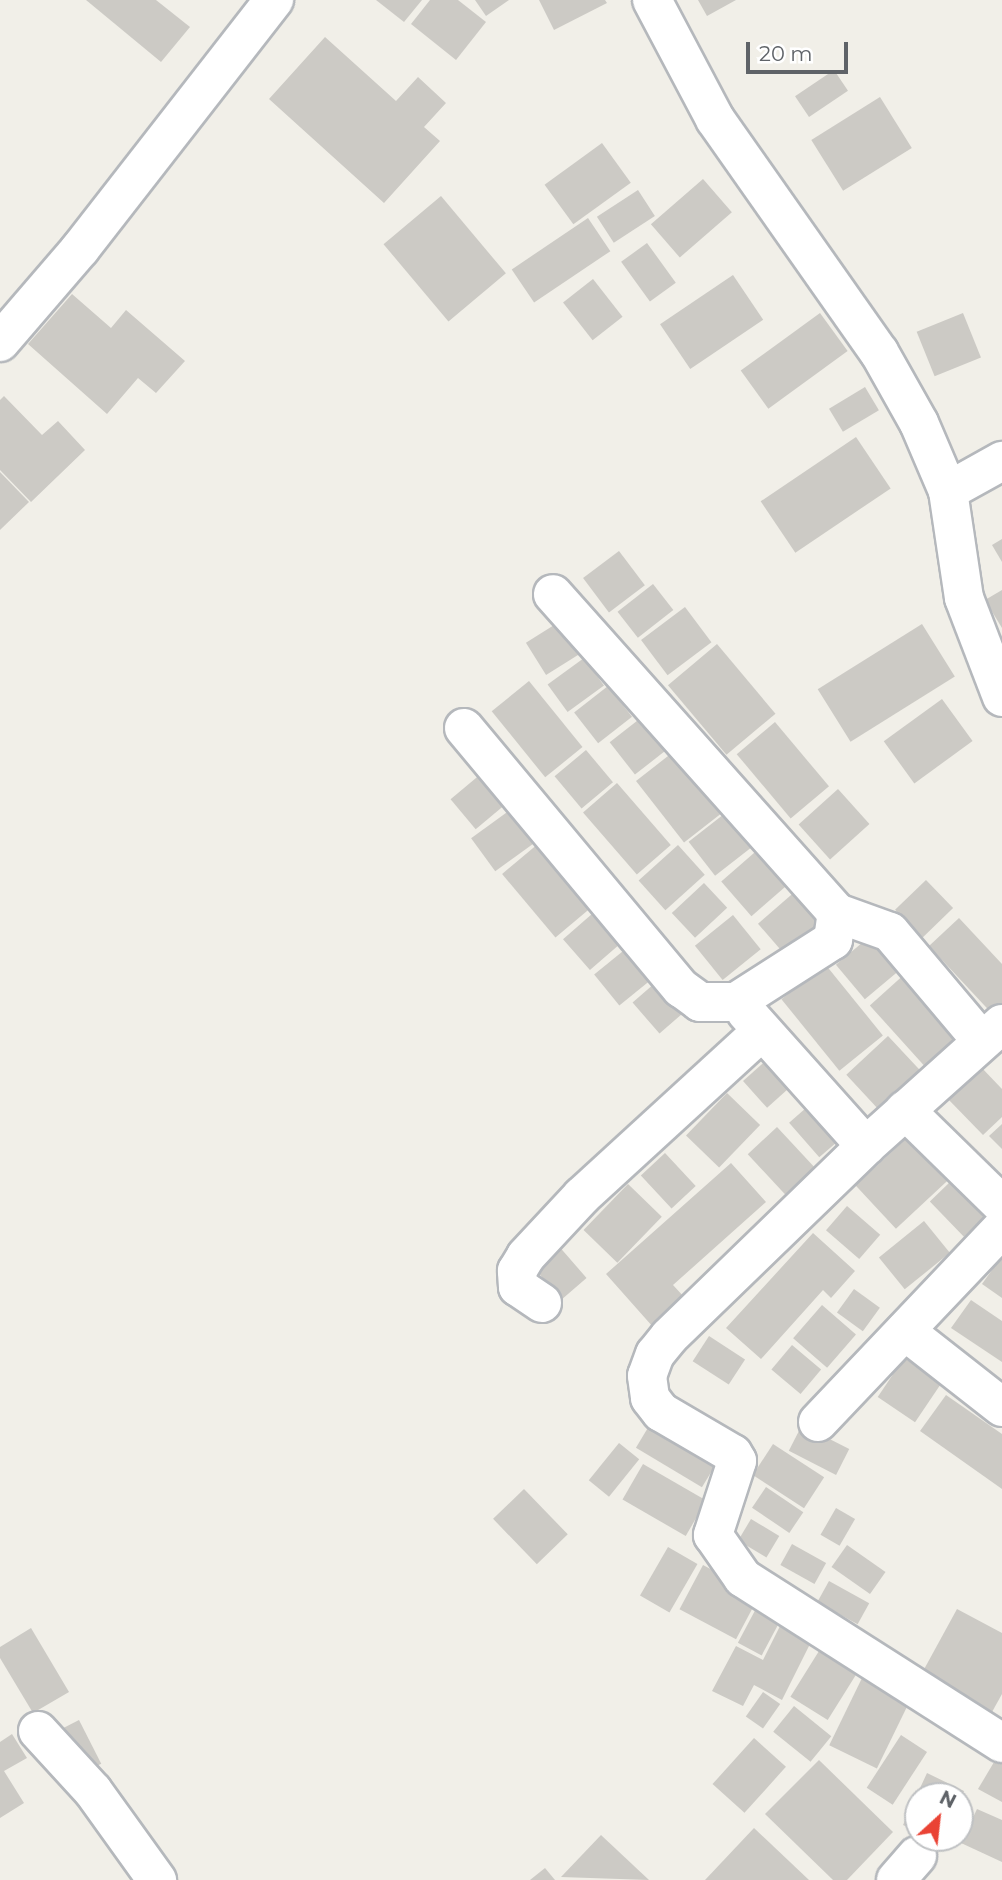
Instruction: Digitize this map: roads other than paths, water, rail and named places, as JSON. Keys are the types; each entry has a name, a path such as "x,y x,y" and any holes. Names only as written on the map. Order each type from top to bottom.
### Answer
{"street":[{"path":"0,342 80,249 275,0"},
{"path":"652,0 715,119 879,352 919,423 948,491 964,598 1002,697"},
{"path":"948,491 1002,461"},
{"path":"553,594 837,913 890,932 992,1032 866,1146 669,1337 655,1354 648,1389 661,1412 733,1454 737,1461 713,1535 743,1578 1002,1743"},
{"path":"464,728 681,988 700,1002 736,1002 833,940 837,913"},
{"path":"736,1002 866,1146"},
{"path":"542,1303 518,1287 517,1271 526,1256 582,1196 762,1031"},
{"path":"905,1110 1002,1205"},
{"path":"818,1422 1002,1228"},
{"path":"905,1331 1002,1407"},
{"path":"38,1731 101,1800 157,1880"}]}
